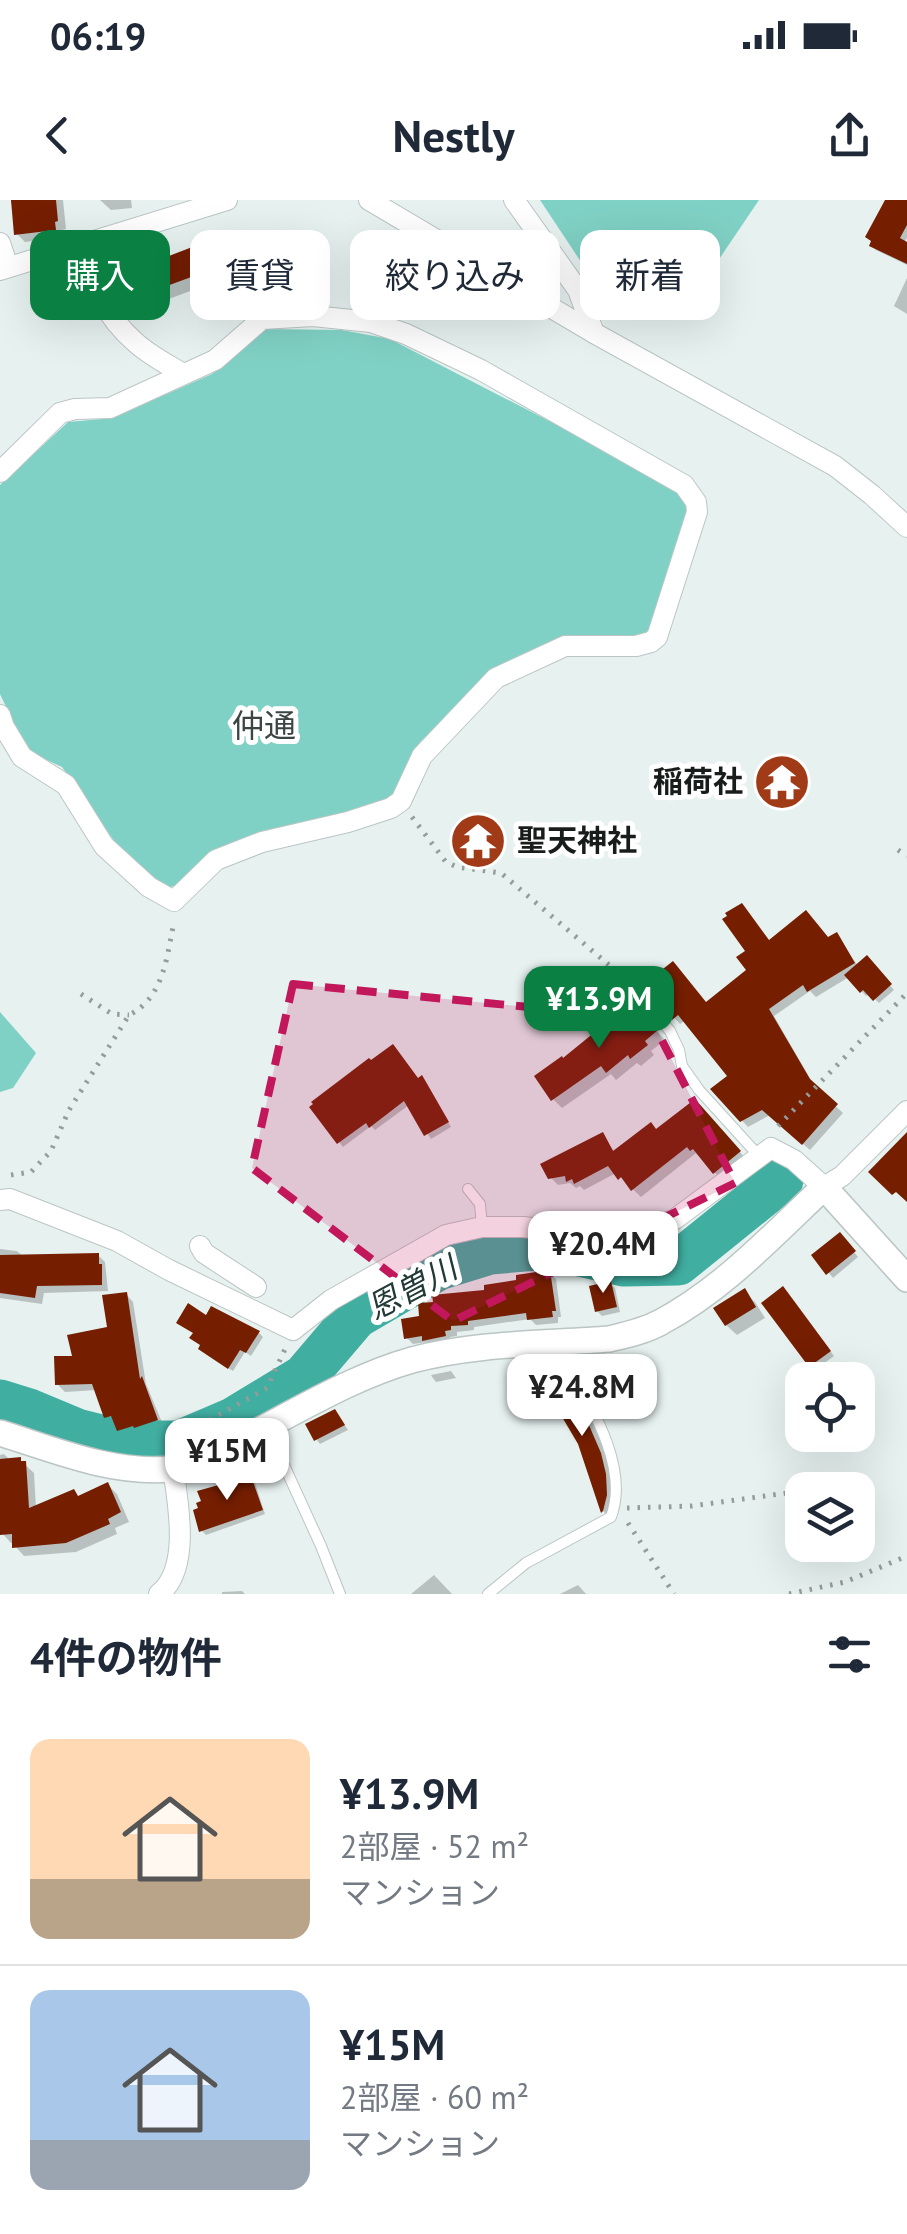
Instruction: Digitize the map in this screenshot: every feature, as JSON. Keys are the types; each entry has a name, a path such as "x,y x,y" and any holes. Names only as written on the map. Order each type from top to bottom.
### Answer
{"street":[{"path":"130,230 227,200"},
{"path":"369,200 594,333 834,466 907,527"},
{"path":"514,200 578,290 594,333"},
{"path":"0,243 4,268 30,260"},
{"path":"0,472 60,412 110,408 215,360 262,319 313,316 371,322 481,370 684,485 696,502 697,512 657,637 652,642 636,646 565,646 496,678 422,756 401,802 348,822 262,842 216,860 174,910 104,846 66,784 22,757 0,715"},
{"path":"114,320 136,343 182,374"},
{"path":"0,1432 103,1464 174,1468 217,1453 352,1382 412,1360 461,1350 609,1339 658,1324 704,1296 842,1176 907,1111"},
{"path":"0,1200 10,1200 117,1242 293,1330 331,1300 446,1235 523,1226 613,1238 642,1234 675,1220 765,1152 794,1160 907,1279"},
{"path":"200,1246 256,1287"},
{"path":"158,1594 170,1582 180,1545 174,1468"}],"lane":[{"path":"629,984 670,1031 682,1066 699,1090 765,1152"},
{"path":"468,1189 480,1204 482,1228"},
{"path":"488,1594 526,1564 611,1516 616,1504 610,1446 556,1343"},
{"path":"266,1426 340,1594"}],"path":[{"path":"401,802 446,862 501,873 629,984"},
{"path":"898,850 907,856"},
{"path":"0,1176 30,1172 52,1150 70,1110 130,1015 139,1010 162,980 174,910"},
{"path":"765,1152 779,1123 907,993"},
{"path":"81,994 112,1014 130,1015"},
{"path":"170,1438 170,1434 197,1427 267,1388 293,1330"},
{"path":"674,1594 620,1510 692,1506 785,1493"},
{"path":"788,1594 845,1582 907,1556"}],"highlighted area":[{"path":"293,984 651,1019 735,1183 453,1321 252,1168"}],"green space":[{"path":"540,200 759,200 720,258 720,230 580,230 580,260"},
{"path":"261,329 342,330 390,339 675,486 687,497 688,521 652,634 495,669 420,742 389,801 166,889 117,845 62,767 27,751 0,694 0,485 68,422 112,418 212,374"},
{"path":"0,1012 36,1053 13,1088 0,1092"}],"building":[{"path":"11,200 56,200 56,230 30,230 14,235"},
{"path":"885,200 907,200 907,225 900,238 907,242 907,264 869,246 871,241 865,237"},
{"path":"190,248 190,277 170,285 170,256"},
{"path":"742,903 769,940 806,910 828,937 837,932 855,963 807,992 803,985 769,1009 810,1079 838,1104 802,1145 762,1110 740,1122 710,1089 727,1076 678,1015 672,1020 644,984 673,961 706,1002 746,970 736,957 745,951 722,919"},
{"path":"867,955 892,984 873,1001 844,975"},
{"path":"633,1001 658,1030 645,1041 648,1045 606,1073 601,1066 551,1101 534,1076 563,1058"},
{"path":"393,1044 418,1078 422,1075 449,1122 424,1136 404,1101 369,1128 366,1123 337,1144 309,1107 311,1102"},
{"path":"695,1099 741,1151 713,1174 687,1147 631,1191 608,1166 574,1184 572,1179 566,1182 565,1176 548,1179 540,1164 603,1132 613,1151 651,1122 656,1129"},
{"path":"907,1132 907,1202 896,1192 892,1195 868,1172"},
{"path":"840,1232 856,1251 826,1275 811,1255"},
{"path":"99,1253 102,1285 37,1286 35,1298 0,1293 0,1255"},
{"path":"550,1270 556,1311 552,1311 553,1317 527,1320 526,1313 468,1321 468,1325 451,1326 451,1330 445,1331 446,1336 422,1341 422,1336 404,1339 401,1319 419,1316 418,1303 433,1302 432,1295 484,1290 484,1285 516,1280 516,1275"},
{"path":"611,1281 617,1307 595,1312 589,1286"},
{"path":"783,1286 831,1351 816,1362 805,1362 761,1303"},
{"path":"745,1288 756,1307 725,1326 713,1308"},
{"path":"127,1292 140,1379 142,1376 158,1420 117,1431 111,1416 104,1418 92,1384 55,1385 54,1356 72,1356 67,1335 107,1327 102,1295"},
{"path":"188,1303 206,1315 211,1306 260,1331 246,1353 240,1350 228,1369 198,1349 200,1345 189,1338 193,1333 176,1323"},
{"path":"560,1379 582,1409 601,1453 607,1495 601,1513 578,1444 545,1388"},
{"path":"335,1409 345,1425 314,1441 305,1424"},
{"path":"21,1457 21,1461 26,1461 29,1508 74,1489 78,1496 108,1482 121,1512 108,1519 110,1524 66,1543 12,1548 12,1534 0,1535 0,1459"},
{"path":"251,1476 263,1510 199,1532 193,1510 201,1501 197,1491"}],"waterway":[{"name":"恩曽川","path":"0,1402 77,1431 125,1443 179,1443 233,1420 304,1377 356,1316 438,1268 490,1252 549,1247 624,1264 678,1263 781,1180"}],"place":[{"name":"稲荷社","path":"782,782"},
{"name":"聖天神社","path":"478,841"}],"district":[{"name":"仲通","path":"264,726"}]}
